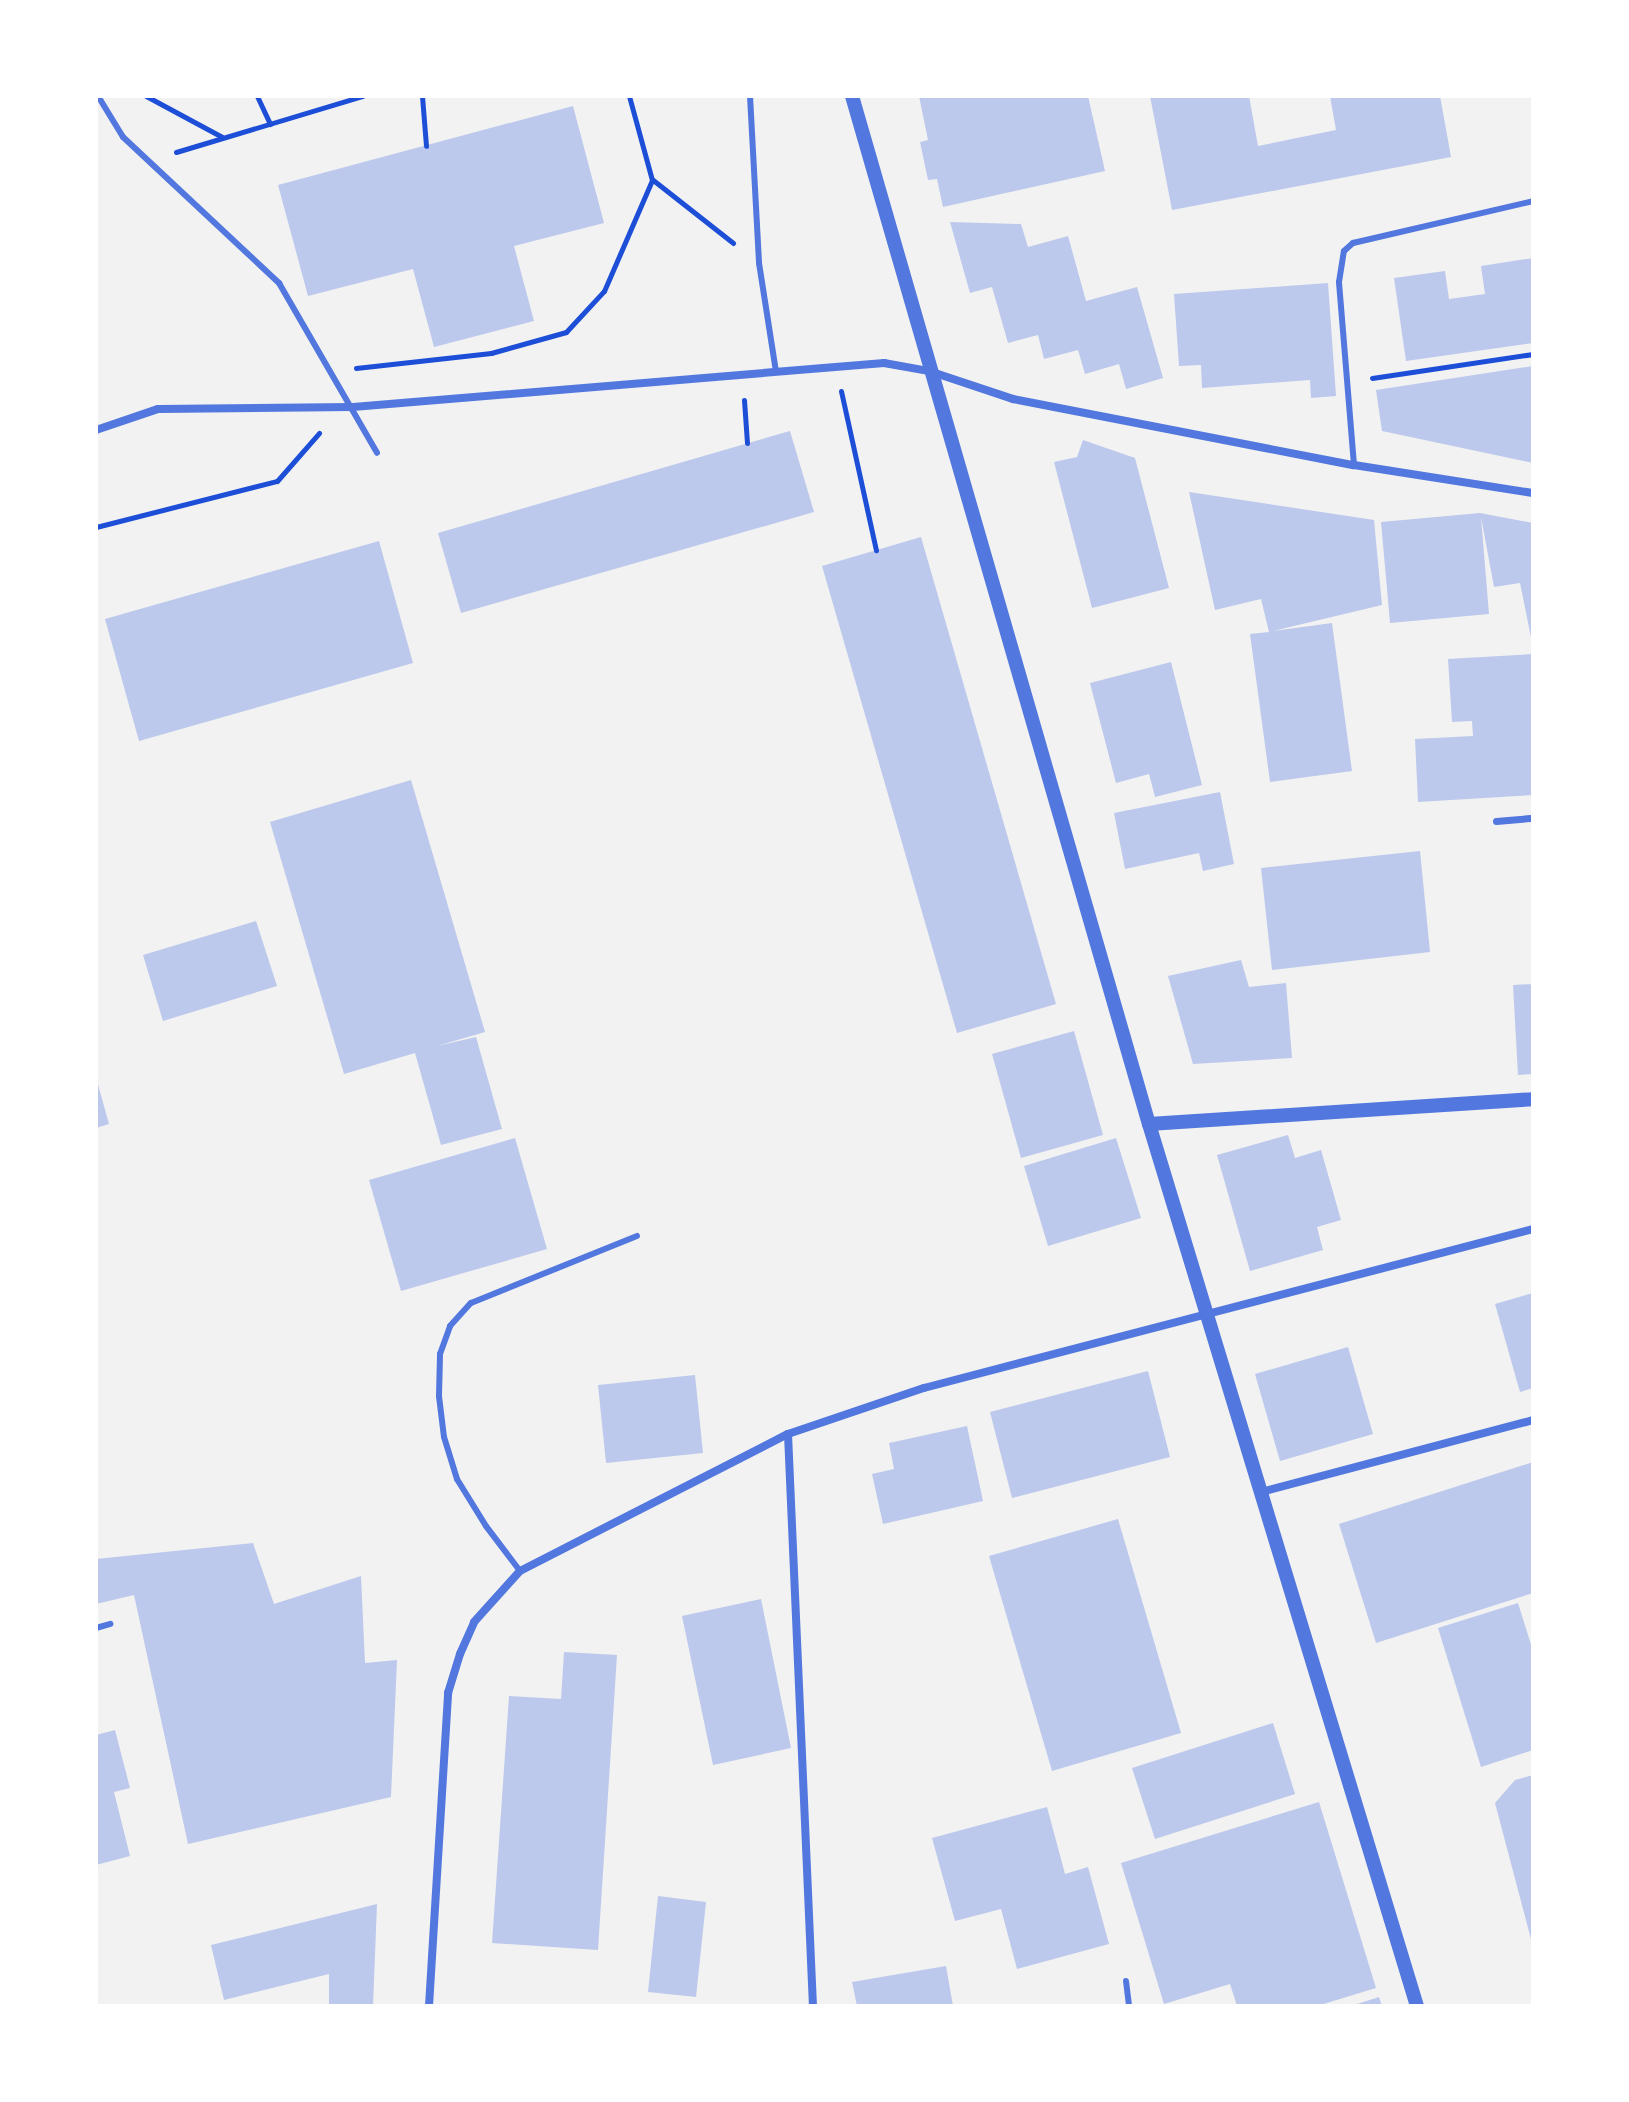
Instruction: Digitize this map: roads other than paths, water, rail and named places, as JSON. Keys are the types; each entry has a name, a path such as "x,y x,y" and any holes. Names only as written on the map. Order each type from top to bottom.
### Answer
{"street":[{"path":"852,96 1149,1124 1417,2006"},
{"path":"96,430 158,409 353,407 884,363 929,371 1013,399 1354,465 1533,493"},
{"path":"1496,821 1533,818"},
{"path":"1149,1124 1533,1099"},
{"path":"429,2006 448,1693 474,1622 520,1571 788,1434 924,1388 1533,1229"},
{"path":"1261,1492 1533,1420"},
{"path":"788,1434 813,2006"}],"lane":[{"path":"98,96 123,137 279,283 332,370 377,453"},
{"path":"750,96 759,263 776,372"},
{"path":"1354,465 1339,282 1344,251 1353,243 1533,201"},
{"path":"520,1571 486,1526 457,1479 444,1437 439,1396 440,1354 450,1326 471,1303 637,1236"},
{"path":"96,1628 110,1624"},
{"path":"1126,1981 1129,2006"}]}
